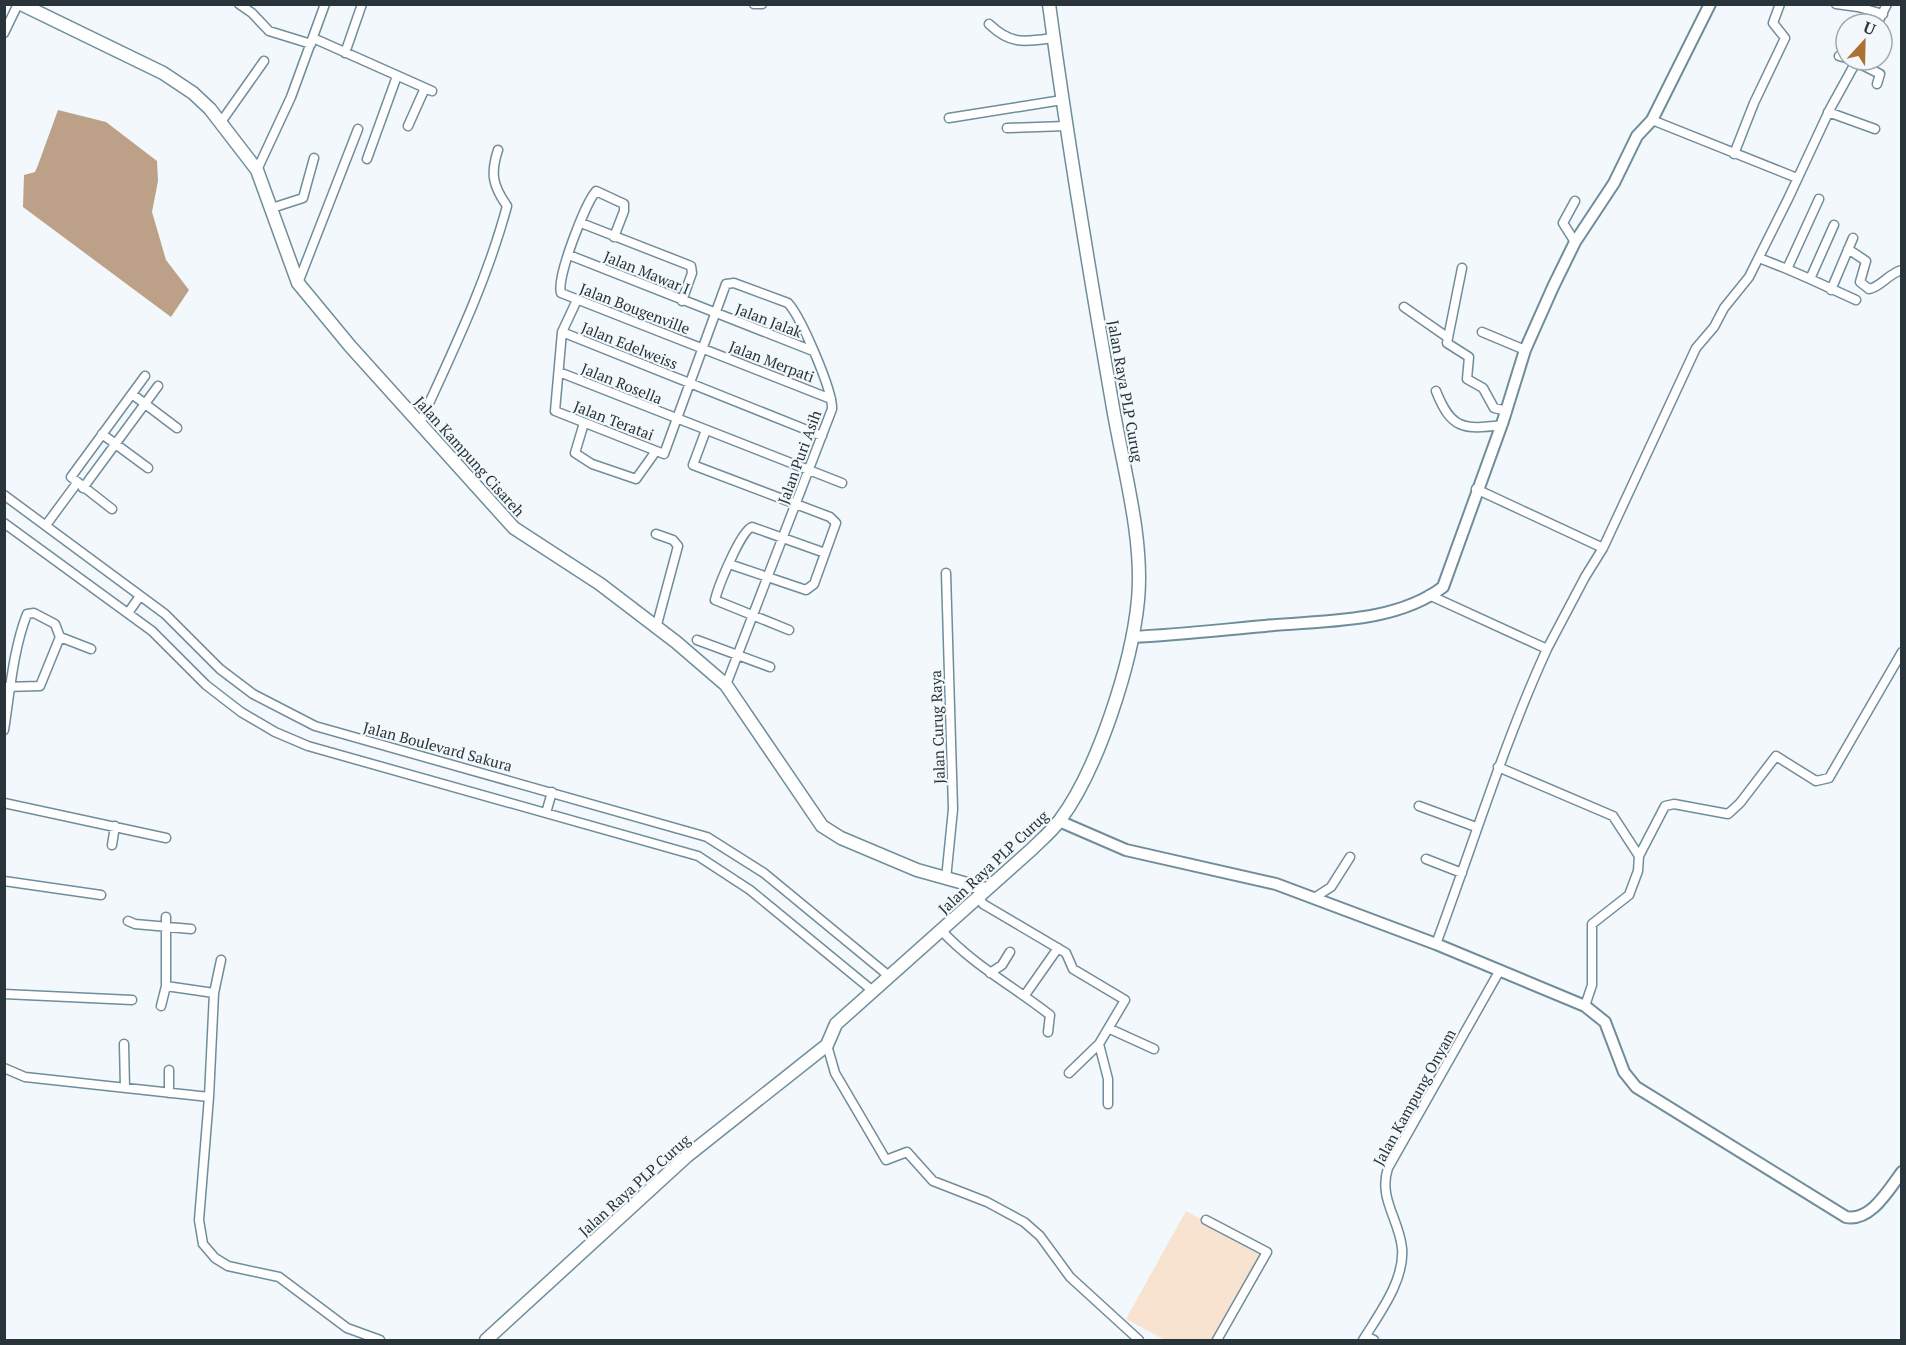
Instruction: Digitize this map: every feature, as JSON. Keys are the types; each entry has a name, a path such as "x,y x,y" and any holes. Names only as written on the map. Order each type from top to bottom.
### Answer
{"main road":[{"name":"Jalan Kampung Cisareh","path":"20,4 179,83 194,93 221,122 257,170 298,283 350,346 514,528 600,584 726,686 822,826 841,838 982,893"},
{"name":"Jalan Raya PLP Curug","path":"486,1341 687,1156 827,1045 836,1024 1032,849 1059,821 1083,780 1102,735 1132,637 1138,599 1137,548 1066,126 1049,4"}],"street":[{"path":"4,33 20,4"},
{"path":"239,4 252,13 269,31 312,41 345,53 429,90 408,126"},
{"path":"257,170 291,97 325,4"},
{"path":"345,53 362,4"},
{"path":"754,4 762,4"},
{"path":"1132,637 1338,620 1389,611 1429,595 1443,586 1476,489 1507,411 1525,350 1575,242 1614,183 1637,136 1652,120 1710,4"},
{"path":"1734,154 1754,103 1785,38 1773,23 1780,4"},
{"path":"1836,5 1858,7 1876,12"},
{"path":"988,24 1002,37 1012,40 1024,42 1053,38"},
{"path":"221,122 264,61"},
{"path":"1436,944 1498,767 1547,650 1585,577 1603,548 1696,348 1714,327 1759,258 1849,72"},
{"path":"1876,72 1880,74 1877,84"},
{"path":"367,159 397,76"},
{"path":"949,118 1062,100"},
{"path":"1828,112 1875,129"},
{"path":"1652,120 1797,178"},
{"path":"1007,128 1066,126"},
{"path":"298,283 358,129"},
{"path":"420,423 467,315 501,228 507,206 495,188 492,178 498,150"},
{"path":"272,208 303,198 314,158"},
{"path":"569,255 594,192 599,191 624,204 624,211 614,237"},
{"path":"1787,269 1819,199"},
{"path":"1575,201 1563,223 1575,242"},
{"path":"581,223 691,266 692,273 682,301"},
{"path":"1810,279 1834,225"},
{"path":"1831,290 1853,238"},
{"path":"1848,249 1866,261 1860,282 1869,289 1874,289 1893,272 1902,270"},
{"name":"Jalan Bougenville","path":"569,255 560,291 577,300 702,349"},
{"name":"Jalan Mawar I","path":"569,255 716,314"},
{"path":"1759,258 1856,300"},
{"path":"1462,268 1447,337 1448,346 1469,357 1467,380 1485,390 1494,408 1507,411"},
{"name":"Jalan Puri Asih","path":"584,423 575,453 592,464 636,479 660,452 676,418 726,284 729,282 788,303 813,351 831,399 832,409 726,686"},
{"name":"Jalan Edelweiss","path":"577,300 562,332 822,436"},
{"path":"1404,307 1447,337"},
{"name":"Jalan Jalak","path":"716,314 813,351"},
{"path":"559,372 562,332"},
{"path":"1482,332 1525,350"},
{"name":"Jalan Merpati","path":"702,349 831,399"},
{"name":"Jalan Teratai","path":"559,372 555,411 660,452"},
{"name":"Jalan Rosella","path":"559,372 842,483"},
{"path":"112,509 80,485 72,475 145,376"},
{"path":"46,525 115,443 158,386"},
{"path":"1436,391 1445,412 1461,424 1469,427 1502,425"},
{"path":"132,394 177,428"},
{"path":"706,430 693,465 834,519 836,523 811,588 806,590 729,564"},
{"path":"102,434 148,468"},
{"path":"1476,489 1603,548"},
{"name":"Jalan Boulevard Sakura","path":"4,495 140,596 191,638 220,669 253,694 285,713 315,726 707,837 764,873 889,976"},
{"path":"4,522 168,645 206,685 241,712 275,732 308,746 698,856 750,890 873,991"},
{"path":"789,630 715,600 729,564 748,527 757,527 783,539 825,553"},
{"path":"656,534 673,540 678,546 656,628"},
{"name":"Jalan Curug Raya","path":"946,573 953,809 946,879"},
{"path":"1429,595 1547,650"},
{"path":"128,613 140,596"},
{"path":"4,730 8,688 27,614 34,613 55,624 60,637 40,686 8,688"},
{"path":"60,637 91,649"},
{"path":"697,640 770,667"},
{"path":"1585,1006 1592,985 1592,924 1629,895 1638,871 1639,856 1665,806 1674,804 1728,814 1740,803 1776,756 1816,781 1829,778 1902,652"},
{"path":"1498,767 1606,811 1618,821 1639,856"},
{"path":"546,813 552,792"},
{"path":"4,803 166,838"},
{"path":"1419,806 1476,828"},
{"path":"1059,821 1119,848 1276,884 1436,944 1585,1006 1605,1022 1624,1072 1636,1087 1843,1216 1856,1218 1864,1216 1900,1176"},
{"path":"112,845 115,826"},
{"path":"1314,898 1331,887 1350,857"},
{"path":"1426,859 1462,873"},
{"path":"4,881 100,895"},
{"path":"982,893 983,904 1066,953 1073,969 1125,1000 1100,1044 1069,1072"},
{"path":"161,1006 166,986 166,917"},
{"path":"128,921 191,929"},
{"path":"941,930 960,951 1025,995 1050,1015 1048,1032"},
{"path":"1025,995 1058,948"},
{"path":"990,973 1002,965 1010,952"},
{"path":"221,960 214,993 209,1096 199,1220 203,1244 215,1258 228,1266 279,1277 347,1328 380,1341"},
{"name":"Jalan Kampung Onyam","path":"1368,1339 1394,1286 1401,1260 1402,1248 1384,1190 1388,1168 1500,970"},
{"path":"166,986 214,993"},
{"path":"4,994 132,1000"},
{"path":"1110,1029 1154,1049"},
{"path":"124,1044 125,1088"},
{"path":"1100,1044 1108,1079 1108,1104"},
{"path":"827,1045 835,1073 886,1160 907,1152 933,1181 987,1202 1024,1222 1040,1236 1070,1277 1139,1341"},
{"path":"4,1068 25,1077 209,1096"},
{"path":"169,1070 169,1093"},
{"path":"1206,1220 1268,1252 1217,1341"}],"shaded area":[{"path":"58,110 106,122 157,161 158,181 152,212 166,260 189,290 171,317 23,207 24,175 35,172"},
{"path":"1186,1211 1263,1254 1215,1340 1165,1340 1126,1319"}]}
